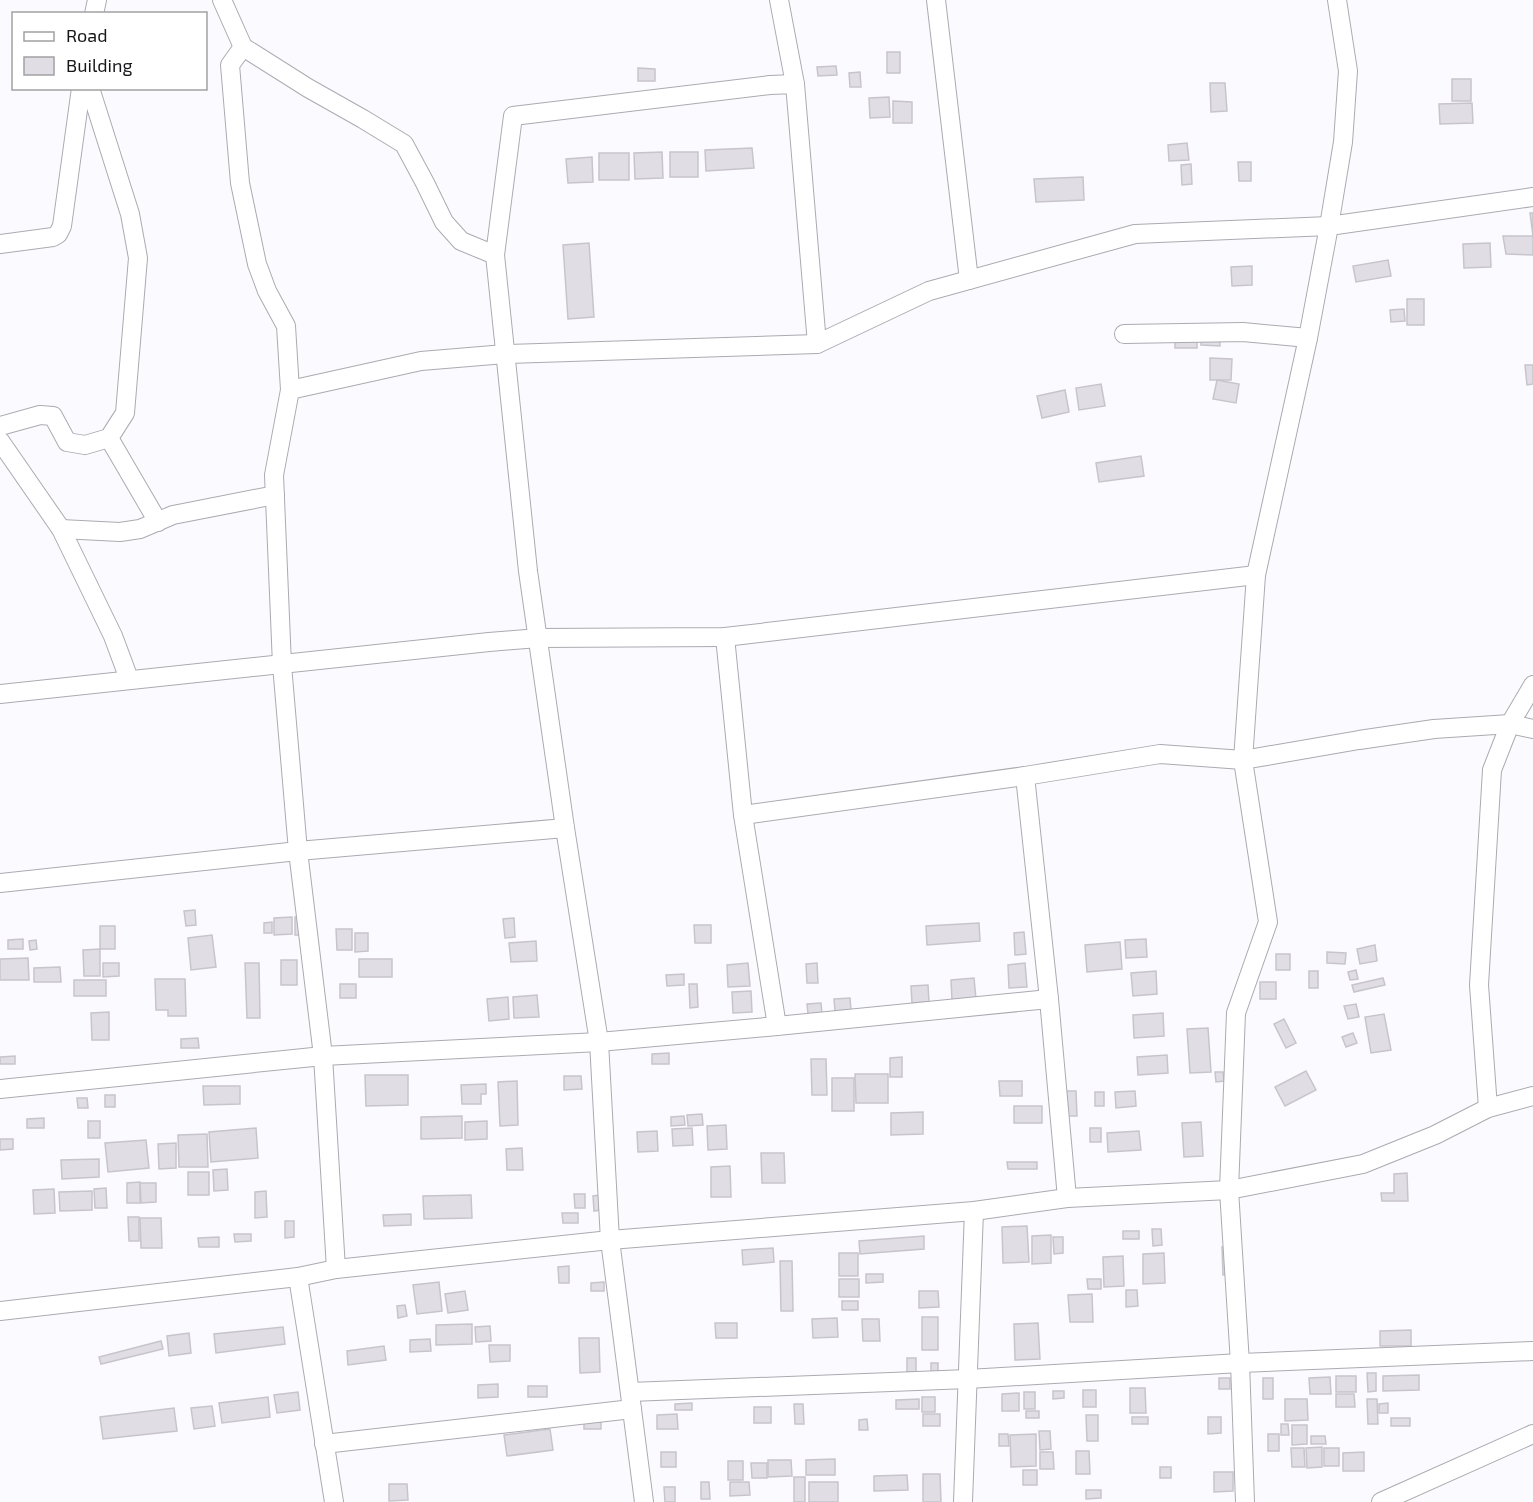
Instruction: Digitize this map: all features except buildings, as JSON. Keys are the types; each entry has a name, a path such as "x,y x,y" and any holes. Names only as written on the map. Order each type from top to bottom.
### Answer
{"street":[{"path":"222,0 243,47 404,144 444,222 461,241 495,255"},
{"path":"779,0 795,84 816,344"},
{"path":"936,0 969,280"},
{"path":"1245,1502 1240,1363 1229,1190 1236,1013 1268,922 1243,760 1256,575 1308,338 1343,142 1348,71 1337,0"},
{"path":"243,47 230,65 240,183 257,264 267,291 286,326 290,390 274,475 282,664 298,851 323,1056 336,1269"},
{"path":"644,1502 610,1240 599,1042 528,571 495,255 513,116 795,84"},
{"path":"0,244 52,237 58,234 62,226 81,90"},
{"path":"0,426 40,415 53,416 67,442 86,445 109,438 125,413 138,258 130,214 91,90"},
{"path":"290,390 421,361 505,354 816,344 929,291 1135,234 1329,226 1533,197"},
{"path":"1124,334 1243,332 1308,338"},
{"path":"109,438 158,522"},
{"path":"0,441 62,530 113,636 129,679"},
{"path":"62,530 120,532 140,529 173,514 275,495"},
{"path":"0,694 538,638 725,637 1256,575"},
{"path":"725,637 743,815 777,1026"},
{"path":"1488,1108 1479,985 1492,770 1510,724 1533,685"},
{"path":"743,815 1025,777 1160,754 1243,760 1434,729 1510,724 1533,729"},
{"path":"1025,777 1049,999 1067,1198"},
{"path":"0,883 298,851 565,828"},
{"path":"0,1089 323,1056 599,1042 1049,999"},
{"path":"0,1311 298,1277 336,1269 610,1240 974,1211 1067,1198 1229,1190 1363,1164 1435,1136 1488,1108 1533,1096"},
{"path":"963,1502 974,1211"},
{"path":"298,1277 334,1502"},
{"path":"324,1444 631,1401 1240,1363 1533,1351"},
{"path":"1382,1502 1533,1434"}]}
